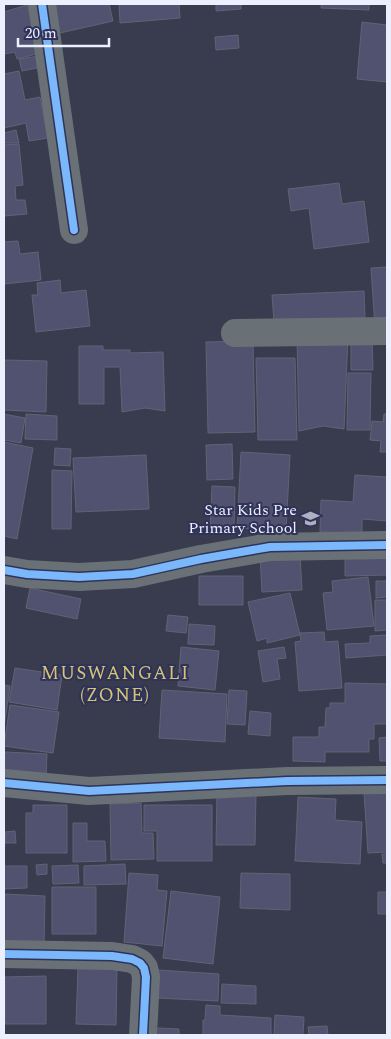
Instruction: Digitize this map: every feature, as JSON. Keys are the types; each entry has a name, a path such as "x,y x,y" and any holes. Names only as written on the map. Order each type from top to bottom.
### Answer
{"street":[{"path":"42,4 74,230"},
{"path":"235,333 387,331"},
{"path":"4,570 27,574 79,577 132,574 270,547 387,545"},
{"path":"4,784 89,791 287,781 387,780"},
{"path":"4,954 112,956 136,960 144,968 146,977 144,1035"}],"building":[{"path":"53,4 109,4 113,21 60,33"},
{"path":"119,4 179,4 180,18 120,23"},
{"path":"216,4 241,4 241,9 216,11"},
{"path":"321,4 369,4 369,10 321,8"},
{"path":"27,5 40,53 17,59 15,52 4,54 4,12"},
{"path":"362,22 387,25 387,82 357,79"},
{"path":"238,35 239,48 216,50 215,37"},
{"path":"40,56 42,67 22,71 19,59"},
{"path":"19,71 25,100 40,97 48,138 29,141 26,123 4,128 4,74"},
{"path":"16,130 19,143 4,143 4,133"},
{"path":"19,144 23,185 15,186 16,200 25,200 27,214 4,216 4,145"},
{"path":"339,183 342,204 364,201 369,242 314,249 309,208 291,211 288,189"},
{"path":"18,241 20,254 38,252 41,280 4,284 4,242"},
{"path":"387,267 387,326 375,327 371,268"},
{"path":"60,280 61,293 86,290 90,326 36,332 32,295 38,295 37,283"},
{"path":"364,291 365,318 274,322 272,295"},
{"path":"297,336 348,337 344,429 323,426 299,431"},
{"path":"351,336 372,336 373,370 351,370"},
{"path":"253,341 255,432 208,433 206,342"},
{"path":"79,346 103,346 103,350 130,350 130,353 163,352 165,411 145,408 122,412 120,367 104,367 104,404 79,404"},
{"path":"256,358 295,358 297,440 258,440"},
{"path":"4,360 47,361 46,412 4,410"},
{"path":"348,373 371,373 370,430 347,430"},
{"path":"4,414 25,418 21,443 4,440"},
{"path":"26,414 57,416 57,440 25,439"},
{"path":"384,414 387,414 387,452 380,452 381,441 370,440 372,421 383,422"},
{"path":"4,442 33,448 17,539 4,536"},
{"path":"232,444 233,479 207,480 206,445"},
{"path":"55,448 71,449 70,466 54,465"},
{"path":"241,452 290,455 286,531 237,528"},
{"path":"146,455 149,509 76,512 73,458"},
{"path":"52,470 72,471 71,529 52,529"},
{"path":"355,475 387,477 387,521 362,519 362,533 320,532 321,500 353,502"},
{"path":"212,486 235,487 234,532 210,531"},
{"path":"300,554 302,590 262,592 260,556"},
{"path":"345,558 387,558 387,575 345,576"},
{"path":"199,576 243,576 243,605 199,605"},
{"path":"368,577 374,626 327,630 323,593 333,592 332,581"},
{"path":"376,581 387,581 387,597 376,598"},
{"path":"30,588 81,599 77,619 26,608"},
{"path":"290,593 300,635 267,643 267,638 257,641 248,602"},
{"path":"375,600 387,600 387,630 375,631"},
{"path":"168,615 188,617 186,633 166,631"},
{"path":"189,624 215,626 214,645 188,644"},
{"path":"324,632 325,642 338,641 342,688 299,691 295,642 301,641 300,633"},
{"path":"387,635 387,655 346,658 345,644 370,643 370,636"},
{"path":"181,647 219,651 215,690 178,686"},
{"path":"284,647 286,658 277,659 280,679 263,682 258,651"},
{"path":"15,668 62,675 57,710 9,702"},
{"path":"345,683 387,684 387,724 374,724 374,739 369,739 369,752 325,752 325,762 293,761 293,737 319,737 319,727 325,727 326,708 330,708 330,703 345,703"},
{"path":"4,685 10,686 4,727"},
{"path":"162,690 227,694 225,742 159,738"},
{"path":"229,690 247,691 245,725 227,724"},
{"path":"10,705 59,712 53,753 4,746"},
{"path":"250,711 271,713 270,736 248,734"},
{"path":"387,737 387,761 380,761 379,738"},
{"path":"5,752 47,754 46,777 4,776"},
{"path":"387,792 387,852 368,853 364,793"},
{"path":"217,793 256,793 255,845 216,845"},
{"path":"298,797 336,799 335,820 362,822 360,864 295,861"},
{"path":"141,803 142,833 153,833 154,859 111,860 110,804"},
{"path":"33,805 67,805 67,853 26,853 26,813 33,813"},
{"path":"144,805 212,805 212,861 157,861 157,831 144,831"},
{"path":"73,823 87,823 87,841 105,841 106,861 73,862"},
{"path":"15,831 16,843 5,843 5,832"},
{"path":"382,854 387,854 387,863 383,863"},
{"path":"47,864 47,874 37,875 36,865"},
{"path":"125,864 126,884 84,885 84,866"},
{"path":"78,865 79,883 53,884 52,866"},
{"path":"4,866 27,866 27,888 4,889"},
{"path":"129,873 158,875 157,890 167,891 162,946 124,942"},
{"path":"241,873 290,874 290,910 240,908"},
{"path":"52,887 96,887 96,934 52,934"},
{"path":"171,891 220,897 213,964 163,958"},
{"path":"378,892 387,892 387,914 378,914"},
{"path":"4,894 45,896 44,946 4,945"},
{"path":"78,967 117,968 116,1025 76,1024"},
{"path":"158,970 219,974 218,1001 157,998"},
{"path":"46,976 46,1024 5,1024 5,977"},
{"path":"222,984 256,986 256,1004 221,1003"},
{"path":"206,1005 220,1006 220,1015 271,1018 271,1035 203,1035"},
{"path":"275,1015 304,1017 303,1035 274,1035"},
{"path":"327,1026 328,1035 309,1035 308,1027"},
{"path":"158,1028 179,1029 179,1035 158,1035"}],"cycle path":[{"path":"42,4 74,230"},
{"path":"4,570 27,574 79,577 133,574 201,559 270,547 387,545"},
{"path":"4,783 89,791 287,781 387,780"},
{"path":"4,954 112,956 132,959 140,963 144,968 146,977 143,1035"}],"place":[{"name":"Star Kids Pre Primary School","path":"311,518"}],"district":[{"name":"MUSWANGALI (ZONE)","path":"115,683"}]}
